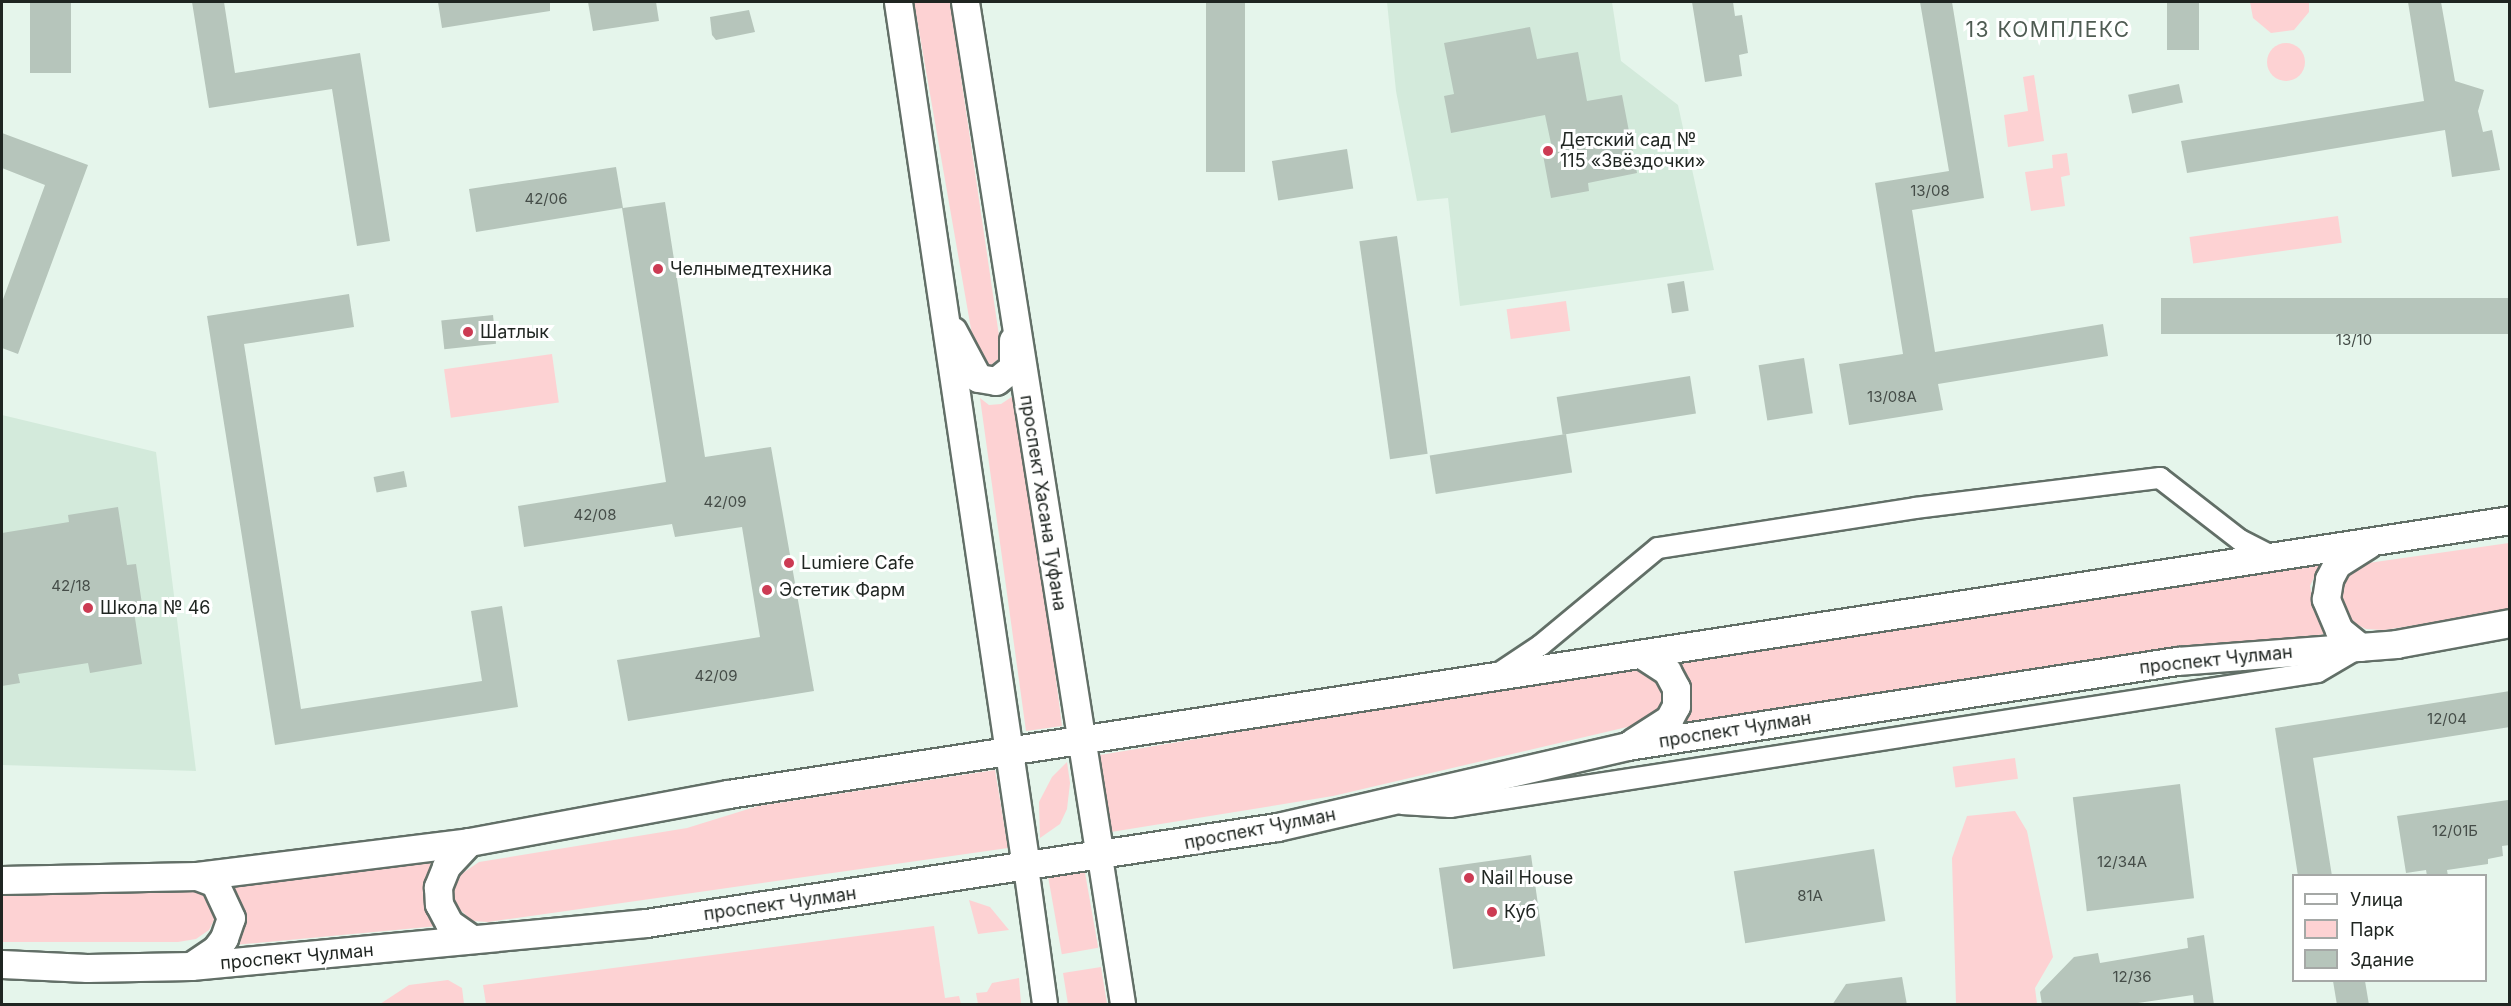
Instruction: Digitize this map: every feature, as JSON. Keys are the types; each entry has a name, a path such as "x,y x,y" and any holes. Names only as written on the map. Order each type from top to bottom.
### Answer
{"main road":[{"path":"898,2 1026,867"},
{"name":"проспект Хасана Туфана","path":"965,2 1079,741 1100,857"},
{"path":"943,311 978,378 996,381 1013,367 1013,302"},
{"path":"2,880 197,876 469,842 728,794 1498,674 1644,656 2270,555 2371,543 2510,520"},
{"path":"2360,647 2339,630 2326,599 2329,579 2337,564 2371,543"},
{"name":"проспект Чулман","path":"2,964 87,968 191,966 646,923 1100,857 1266,829 1387,804 1627,746 2177,661 2360,647 2510,623"},
{"path":"1627,746 1669,719 1676,706 1676,688 1667,671 1644,656"},
{"path":"469,842 446,867 438,887 439,904 449,923 472,939"},
{"path":"191,966 214,950 224,938 231,918 215,883 197,876"}],"street":[{"path":"1498,674 1541,645 1658,548 1915,508 2160,478 2240,540 2270,555"},
{"path":"1387,804 1450,807 2318,672 2360,647"},
{"name":"проспект Хасана Туфана","path":"1100,857 1123,1005"},
{"path":"1026,867 1045,1005"}],"shaded area":[{"name":"Детский сад № 115 «Звёздочки»","path":"1387,2 1612,2 1621,61 1678,105 1714,270 1460,306 1448,198 1417,201 1396,91"},
{"name":"Школа № 46","path":"2,415 156,452 196,771 2,765"}],"green space":[{"path":"914,2 950,2 1002,356 991,365 984,365 975,352"},
{"path":"2250,2 2309,2 2309,12 2294,30 2271,33 2253,18"},
{"path":"2286,43 2300,48 2305,62 2300,76 2286,81 2272,76 2267,62 2272,48"},
{"path":"2034,75 2044,141 2008,147 2004,115 2028,111 2023,77"},
{"path":"2067,153 2070,175 2061,177 2065,206 2031,211 2025,172 2053,168 2052,155"},
{"path":"2338,216 2342,243 2193,264 2189,237"},
{"path":"1566,301 1570,331 1511,339 1507,309"},
{"path":"552,354 559,403 451,418 444,369"},
{"path":"1019,392 1062,726 1026,731 980,398 989,405 1001,404"},
{"path":"2509,543 2509,611 2384,630 2366,629 2352,622 2343,610 2340,591 2346,578 2368,563"},
{"path":"2323,559 2310,586 2318,620 2327,634 2082,661 1683,726 1692,697 1686,674 1675,662"},
{"path":"1629,667 1645,669 1657,677 1664,690 1662,705 1654,717 1640,724 1333,796 1111,832 1100,755"},
{"path":"2015,758 2018,779 1956,788 1953,767"},
{"path":"1067,762 1070,783 1067,809 1060,824 1040,838 1039,802 1052,777"},
{"path":"995,770 1008,848 488,922 472,921 454,904 451,891 457,877 479,862 687,828 758,806"},
{"path":"2015,811 2027,831 2053,957 2035,988 2037,1004 1956,1004 1952,858 1967,816"},
{"path":"435,859 424,891 438,926 234,945 244,914 232,884"},
{"path":"1084,867 1098,948 1062,954 1048,873"},
{"path":"2,888 192,889 206,894 213,904 215,918 209,930 196,939 178,942 2,942"},
{"path":"969,900 990,907 1009,930 978,934"},
{"path":"934,926 945,998 959,996 961,1004 486,1004 483,985"},
{"path":"1101,967 1107,1004 1068,1004 1063,973"},
{"path":"1019,978 1021,1004 978,1004 976,993 987,992 992,983"},
{"path":"448,980 462,988 464,1004 380,1004 409,985"}],"building":[{"path":"30,2 71,2 71,73 30,73"},
{"path":"192,2 224,2 235,73 360,53 390,241 357,246 332,89 209,108"},
{"path":"438,2 550,2 550,11 442,28"},
{"path":"588,2 656,2 659,21 593,31"},
{"path":"1206,2 1245,2 1245,172 1206,172"},
{"path":"1692,2 1733,2 1735,16 1742,15 1748,53 1739,55 1742,76 1705,82"},
{"path":"1920,2 1952,2 1984,198 1912,210 1935,352 2103,324 2108,356 1938,384 1943,410 1849,425 1839,364 1903,354 1875,183 1949,171"},
{"path":"2167,2 2199,2 2199,50 2167,50"},
{"path":"2408,2 2441,2 2455,81 2484,90 2478,111 2483,132 2492,130 2500,170 2452,177 2445,130 2187,173 2181,141 2424,101"},
{"path":"749,10 755,32 716,40 712,35 710,17"},
{"path":"1530,27 1537,59 1578,52 1587,101 1622,95 1637,173 1588,183 1589,191 1551,198 1543,155 1553,153 1545,115 1451,133 1444,96 1454,94 1444,43"},
{"path":"2179,84 2183,103 2132,113 2128,95"},
{"path":"2,133 88,165 18,354 2,348 2,302 45,185 2,168"},
{"path":"1347,149 1353,189 1278,200 1272,161"},
{"path":"616,167 623,208 665,202 705,457 771,447 814,691 628,721 617,660 760,637 742,527 675,537 672,524 524,547 518,506 666,482 622,208 476,232 469,189"},
{"path":"1397,236 1428,454 1390,459 1359,241"},
{"path":"1684,281 1689,311 1672,313 1667,284"},
{"path":"349,294 354,327 244,344 301,709 482,681 471,611 502,606 518,707 275,745 207,316"},
{"path":"2161,298 2510,298 2510,334 2161,334"},
{"name":"Шатлык","path":"493,315 496,344 444,349 441,320"},
{"path":"1804,358 1813,413 1767,421 1759,365"},
{"path":"1690,376 1696,414 1563,435 1557,397"},
{"path":"1566,434 1572,473 1436,494 1430,456"},
{"path":"404,471 407,487 377,493 374,477"},
{"path":"118,507 127,565 136,564 142,604 133,605 142,664 90,673 88,663 18,674 20,683 2,686 2,533 69,522 68,515"},
{"path":"2510,691 2510,727 2313,758 2332,874 2298,874 2275,728"},
{"path":"2180,784 2194,898 2087,911 2073,797"},
{"path":"2508,800 2510,845 2502,846 2503,856 2488,859 2488,864 2447,870 2448,874 2427,874 2426,870 2406,873 2397,816"},
{"path":"1874,849 1885,921 1745,943 1734,871"},
{"name":"Куб","path":"1531,855 1545,956 1453,969 1439,868"},
{"path":"2204,935 2214,1005 2194,1005 2193,995 2124,1005 2042,1005 2040,992 2074,957 2098,953 2100,963 2188,948 2187,938"},
{"path":"1902,977 1907,1005 1832,1005 1846,984"},
{"path":"2333,982 2365,982 2369,1005 2337,1005"}],"place":[{"name":"Детский сад № 115 «Звёздочки»","path":"1548,151"},
{"name":"Челнымедтехника","path":"658,269"},
{"name":"Шатлык","path":"468,332"},
{"name":"Lumiere Cafe","path":"789,563"},
{"name":"Эстетик Фарм","path":"767,590"},
{"name":"Школа № 46","path":"88,608"},
{"name":"Nail House","path":"1469,878"},
{"name":"Куб","path":"1492,912"}],"district":[{"name":"13 КОМПЛЕКС","path":"2048,30"}]}
